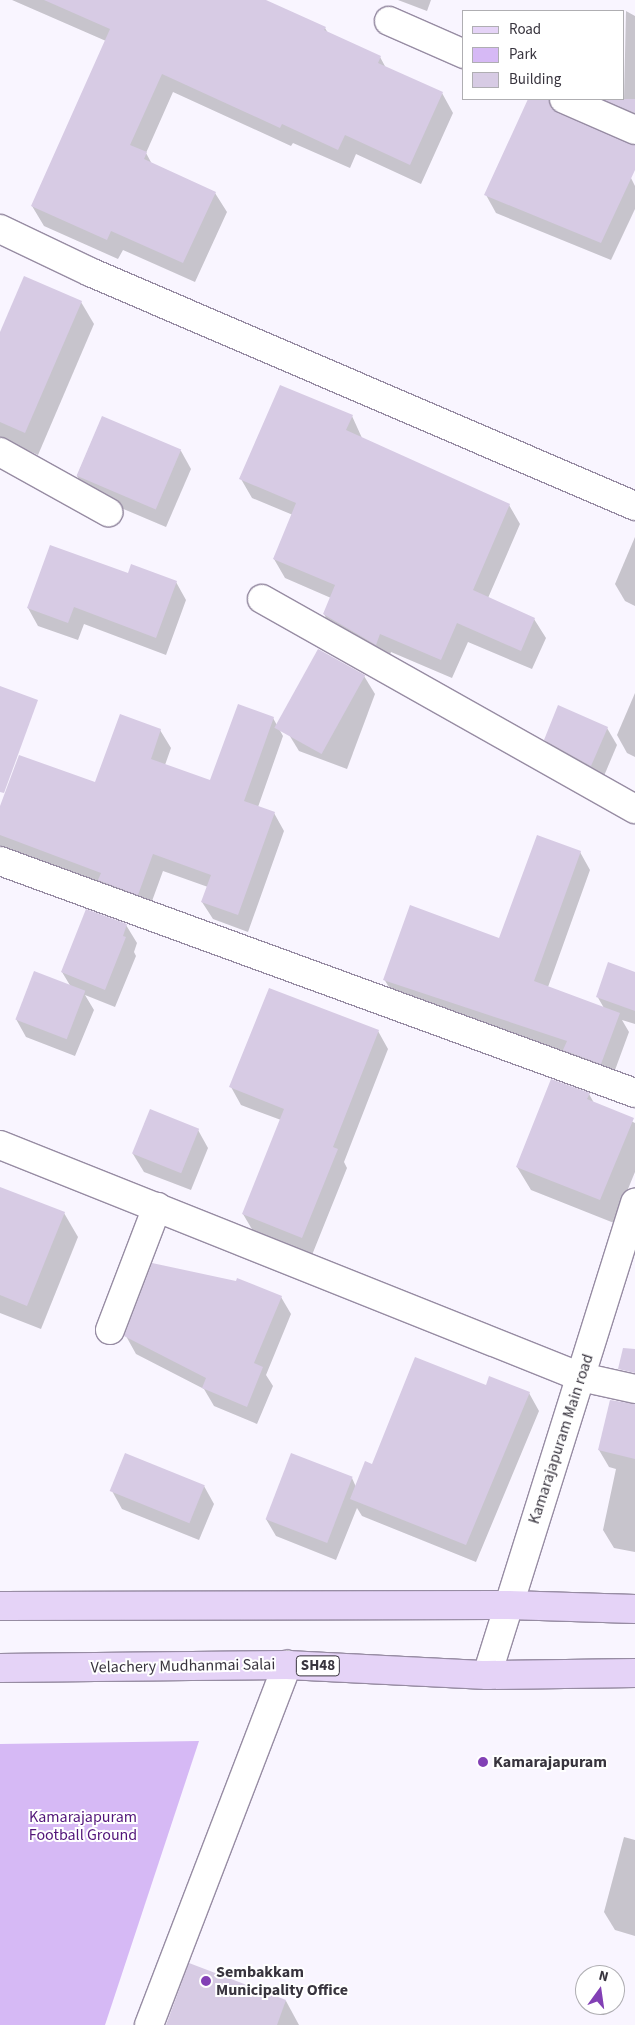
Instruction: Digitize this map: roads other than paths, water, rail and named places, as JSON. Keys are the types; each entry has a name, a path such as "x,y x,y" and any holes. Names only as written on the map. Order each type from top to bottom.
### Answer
{"main road":[{"path":"0,1606 508,1605 635,1609"},
{"name":"Velachery Mudhanmai Salai","path":"0,1668 287,1665 487,1675 635,1673"}],"street":[{"path":"389,21 462,53"},
{"path":"566,100 635,130"},
{"path":"0,229 90,272 635,506"},
{"path":"0,452 108,512"},
{"path":"262,599 635,809"},
{"path":"0,861 635,1093"},
{"path":"0,1144 582,1376 635,1389"},
{"name":"Kamarajapuram Main road","path":"487,1675 635,1203"},
{"path":"110,1330 157,1207"},
{"path":"150,2025 287,1665"}],"place":[{"name":"Kamarajapuram","path":"483,1762"},
{"name":"Sembakkam Municipality Office","path":"206,1981"}],"park label":[{"name":"Kamarajapuram Football Ground","path":"83,1826"}]}
